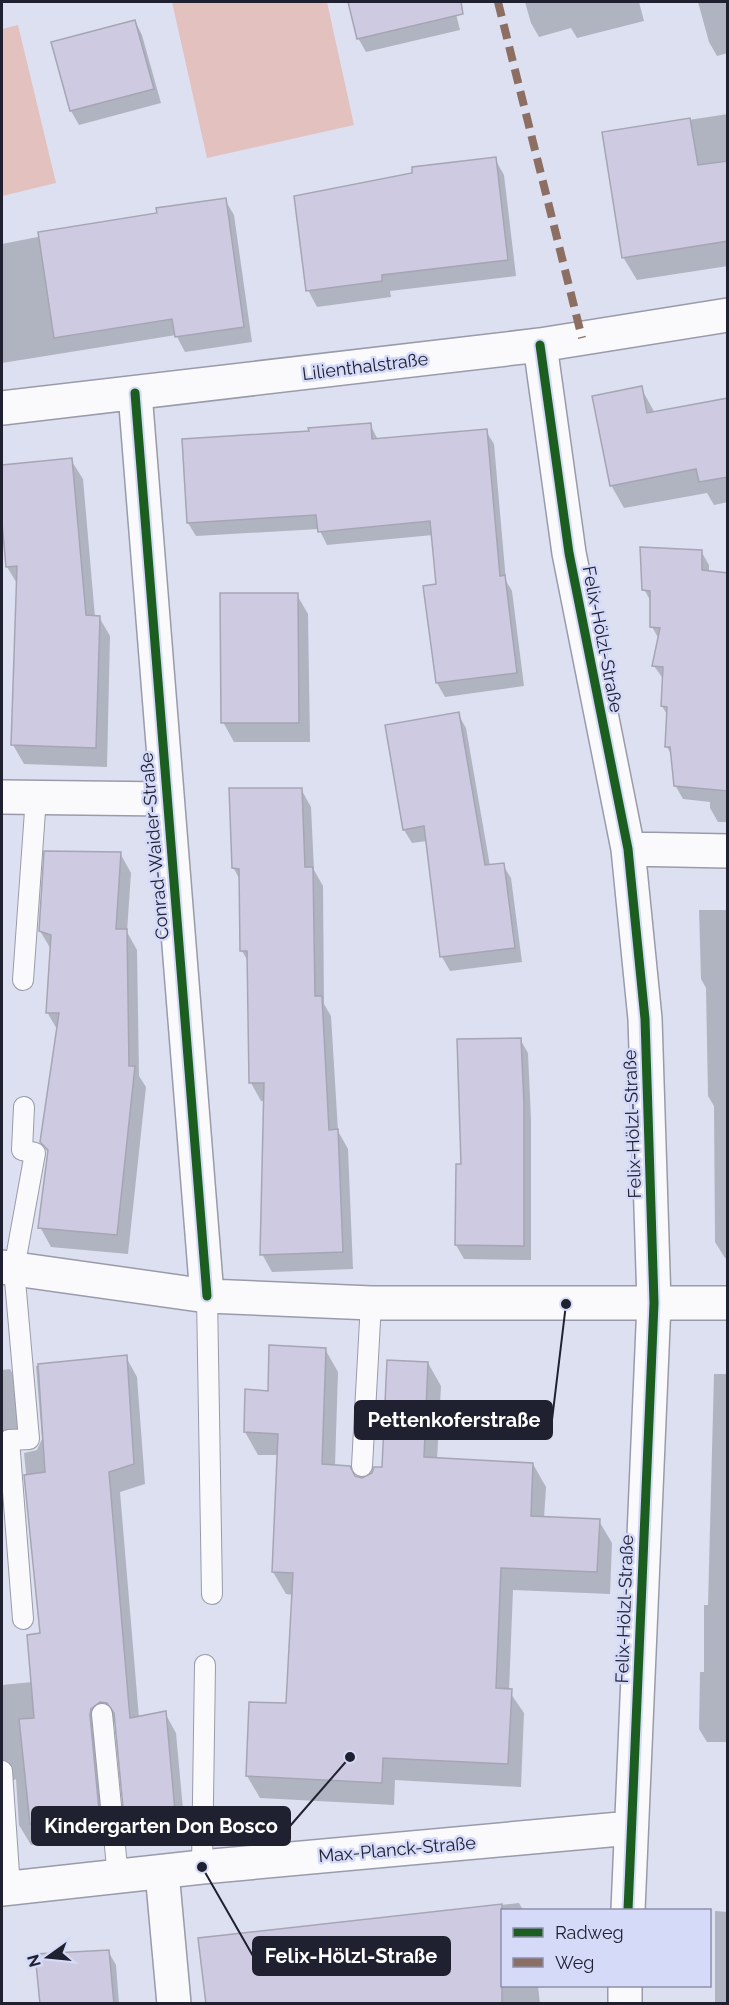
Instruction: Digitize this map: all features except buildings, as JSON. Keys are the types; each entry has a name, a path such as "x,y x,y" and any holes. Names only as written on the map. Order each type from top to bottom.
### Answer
{"street":[{"name":"Lilienthalstraße","path":"2,408 540,345 728,315"},
{"name":"Felix-Hölzl-Straße","path":"540,345 569,553 628,849 645,1019 654,1303 628,1909"},
{"name":"Conrad-Waider-Straße","path":"135,393 207,1296"},
{"name":"Conrad-Waider-Straße","path":"2,797 167,799"},
{"path":"628,849 728,851"},
{"path":"8,1268 207,1296 371,1304 728,1303"},
{"name":"Max-Planck-Straße","path":"6,1888 202,1867 631,1828"},
{"path":"162,1872 174,2004"},
{"path":"625,1987 625,2004"}],"lane":[{"path":"23,980 36,797"},
{"path":"23,1619 9,1440 29,1439 8,1268 34,1154 22,1150 24,1107"},
{"path":"207,1296 212,1594"},
{"path":"362,1466 371,1304"},
{"path":"202,1867 205,1665"},
{"path":"102,1714 118,1877"},
{"path":"2,1771 6,1888"}],"shaded area":[{"path":"172,2 327,2 354,125 207,158"},
{"path":"18,25 56,183 2,196 2,29"}],"marked path":[{"path":"498,2 582,338"}],"cycle path":[{"path":"540,345 569,553 628,849 645,1019 654,1303 628,1909"},
{"path":"135,393 207,1296"}],"place":[{"name":"Pettenkoferstraße","path":"566,1304"},
{"name":"Kindergarten Don Bosco","path":"350,1757"},
{"name":"Felix-Hölzl-Straße","path":"202,1867"}]}
